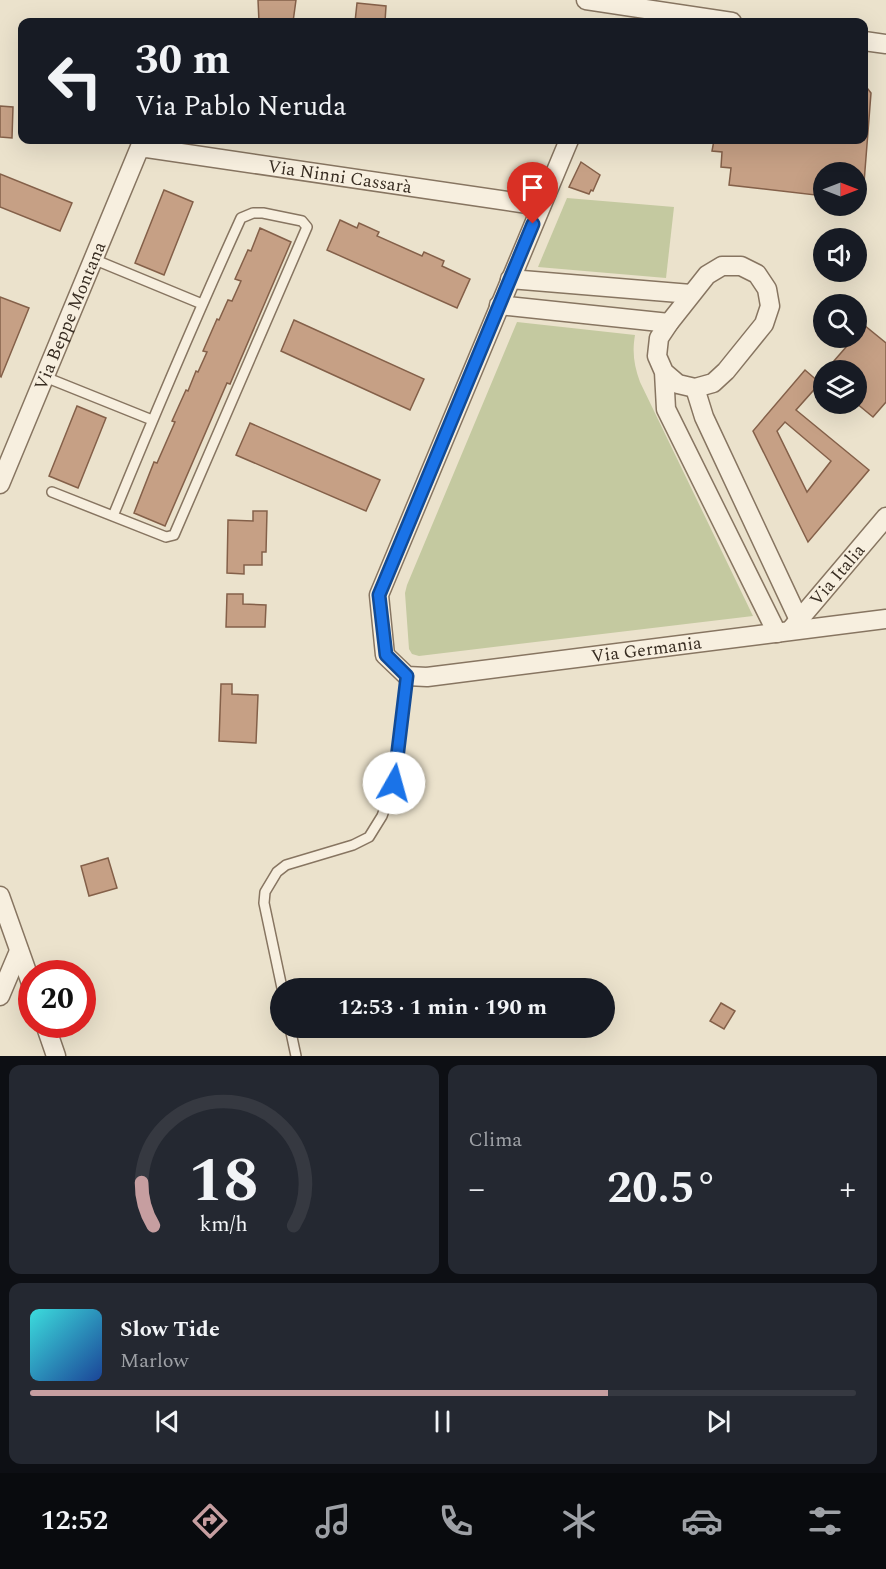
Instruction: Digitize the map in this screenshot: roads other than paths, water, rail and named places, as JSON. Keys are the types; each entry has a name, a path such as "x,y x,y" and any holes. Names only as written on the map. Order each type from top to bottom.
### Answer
{"street":[{"path":"586,0 630,15 674,18"},
{"path":"868,42 886,44"},
{"path":"407,676 386,655 379,595 567,144"},
{"name":"Via Ninni Cassarà","path":"140,147 541,206"},
{"name":"Via Beppe Montana","path":"0,484 140,147"},
{"path":"664,372 678,384 695,388 713,383 726,371 764,324 770,306 767,289 757,274 741,266 722,266 707,275 659,338 657,356 664,372 666,410 788,628"},
{"path":"510,279 691,294"},
{"path":"500,305 669,322"},
{"path":"695,388 704,417 788,628"},
{"name":"Via Italia","path":"788,628 886,517"},
{"name":"Via Germania","path":"407,676 427,677 788,628 886,620"},
{"path":"0,896 22,960"},
{"path":"0,996 19,951"},
{"path":"50,1038 56,1056"}],"lane":[{"path":"52,492 166,537 174,535 307,227 302,221 263,213 253,213 241,218 152,420 113,516"},
{"path":"93,259 202,304"},
{"path":"45,376 152,420"},
{"path":"280,978 264,903 265,892 277,872 286,865 353,845 369,837 382,816 394,783 407,676"},
{"path":"292,1038 296,1056"}]}
